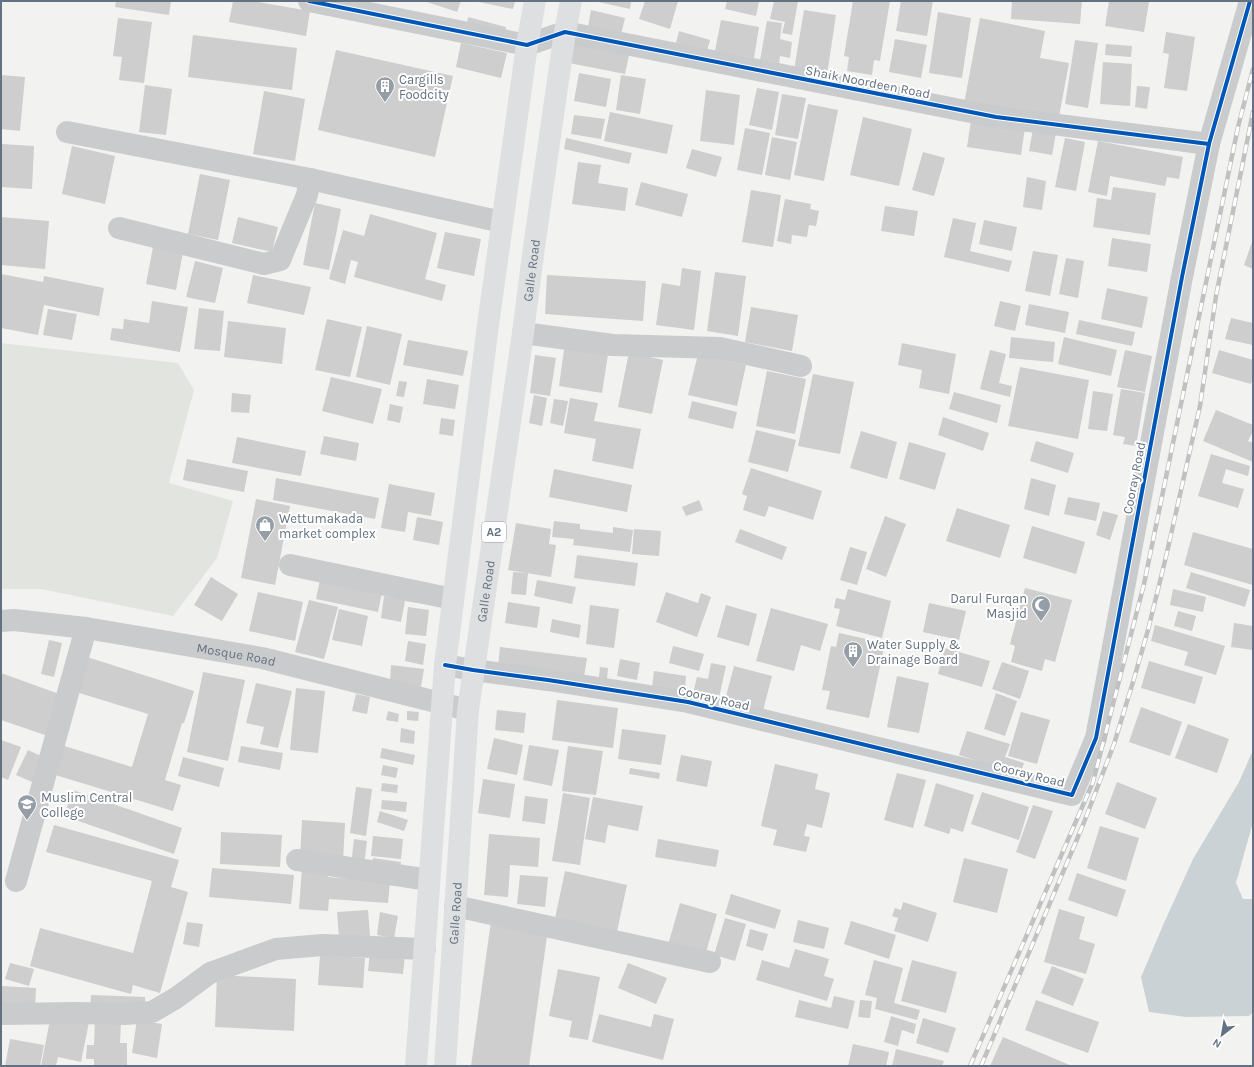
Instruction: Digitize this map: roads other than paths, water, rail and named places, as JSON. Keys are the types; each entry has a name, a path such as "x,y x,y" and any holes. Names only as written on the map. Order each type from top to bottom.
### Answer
{"highway":[{"name":"A2","path":"416,1066 445,665 502,222 527,45 536,1"},
{"name":"Galle Road","path":"445,1066 468,710 523,332 564,32 571,1"}],"street":[{"path":"309,1 527,45 564,32"},
{"path":"1209,144 1250,1"},
{"name":"Shaik Noordeen Road","path":"564,32 996,117 1209,144"},
{"path":"67,132 310,179 502,222"},
{"name":"Cooray Road","path":"445,665 688,702 1072,796 1096,738 1182,278 1209,144"},
{"path":"119,228 264,264 280,260 307,195 310,179"},
{"path":"523,332 613,345 720,348 801,366"},
{"path":"290,565 453,599"},
{"name":"Mosque Road","path":"1,621 14,620 86,628 262,658 468,710"},
{"path":"16,881 86,628"},
{"path":"297,860 429,880"},
{"path":"456,906 710,962"},
{"path":"1,1014 125,1014 152,1012 176,998 210,973 276,949 322,945 424,949"}],"railway":[{"path":"970,1066 1093,782 1144,584 1238,127 1253,69"},
{"path":"981,1066 1083,825 1114,744 1148,630 1200,406 1216,296 1253,112"}],"place":[{"name":"Cargills Foodcity","path":"385,103"},
{"name":"Wettumakada market complex","path":"265,542"},
{"name":"Darul Furqan Masjid","path":"1041,622"},
{"name":"Water Supply & Drainage Board","path":"853,668"},
{"name":"Muslim Central College","path":"27,821"}]}
